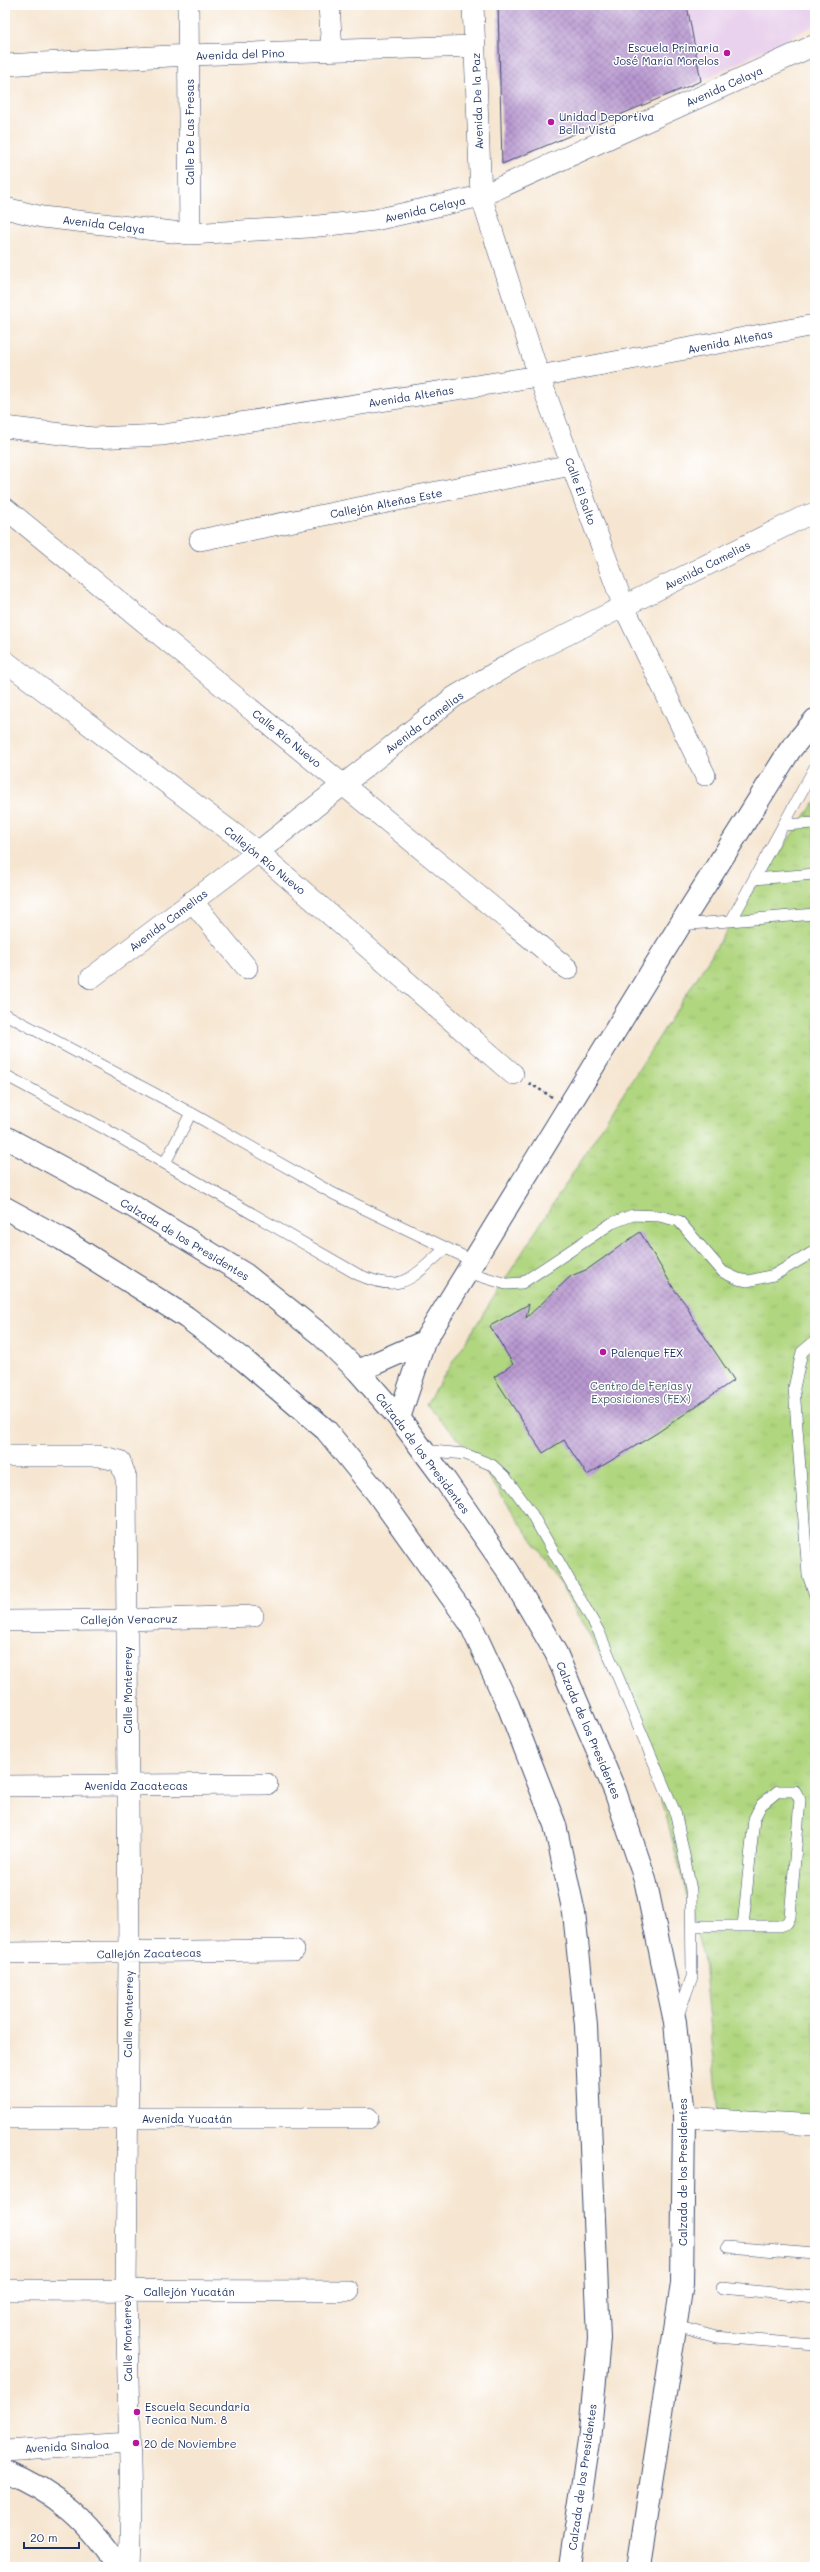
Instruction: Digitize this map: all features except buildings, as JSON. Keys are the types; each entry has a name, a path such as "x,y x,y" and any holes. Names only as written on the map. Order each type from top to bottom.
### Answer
{"main road":[{"path":"399,1418 424,1342 680,925 790,750 815,720"},
{"name":"Calzada de los Presidentes","path":"5,1137 134,1207 246,1275 321,1335 358,1370 399,1418 508,1571 556,1653 615,1791 645,1880 675,2022 684,2116 682,2284 638,2567"},
{"name":"Calzada de los Presidentes","path":"5,1208 62,1239 186,1317 245,1361 326,1430 378,1493 470,1623 508,1705 555,1825 574,1913 586,2026 599,2339 589,2441 570,2567"},
{"path":"358,1370 424,1342"},
{"path":"5,2471 31,2482 66,2504 99,2538 119,2567"}],"street":[{"name":"Calle De Las Fresas","path":"188,5 190,234"},
{"path":"329,5 332,51"},
{"name":"Avenida De la Paz","path":"473,5 481,196"},
{"name":"Avenida Celaya","path":"5,208 42,217 190,234 309,227 375,220 481,196 815,45"},
{"name":"Avenida del Pino","path":"5,65 189,55 475,46"},
{"name":"Calle El Salto","path":"481,196 539,376 624,607 705,775"},
{"name":"Avenida Alteñas","path":"5,427 93,438 163,434 539,376 815,325"},
{"name":"Callejón Alteñas Este","path":"200,540 571,465"},
{"name":"Calle Río Nuevo","path":"5,508 568,969"},
{"name":"Avenida Camelias","path":"91,978 258,852 454,697 520,658 801,518 815,513"},
{"name":"Callejón Río Nuevo","path":"5,661 258,852 513,1074"},
{"path":"192,901 247,968"},
{"name":"Calle Monterrey","path":"5,1456 99,1456 120,1461 126,1478 129,1954 126,2291 129,2443 132,2508 129,2567"},
{"name":"Callejón Veracruz","path":"5,1621 126,1620 253,1616"},
{"name":"Avenida Zacatecas","path":"5,1786 267,1784"},
{"name":"Callejón Zacatecas","path":"5,1954 129,1954 294,1950"},
{"path":"684,2116 815,2125"},
{"name":"Avenida Yucatán","path":"5,2118 368,2118"},
{"name":"Callejón Yucatán","path":"5,2290 348,2291"},
{"name":"Avenida Sinaloa","path":"5,2451 129,2443"}],"lane":[{"path":"731,921 814,771"},
{"path":"783,825 815,823"},
{"path":"754,879 815,874"},
{"path":"680,925 815,914"},
{"path":"5,1014 191,1113 334,1194 445,1249 470,1266 506,1284 522,1283 612,1223 633,1215 660,1216 679,1221 723,1272 738,1280 748,1281 774,1275 815,1251"},
{"path":"5,1075 165,1163 357,1274 376,1283 392,1285 405,1282 445,1249"},
{"path":"165,1163 191,1113"},
{"path":"815,1341 802,1352 794,1388 808,1576 815,1594"},
{"path":"422,1450 465,1454 492,1465 506,1478 530,1511 600,1632 676,1815 691,1890 692,1977 675,2022"},
{"path":"692,1926 743,1926 779,1926 787,1923 790,1917 800,1800 795,1792 778,1791 761,1805 754,1819 743,1926"},
{"path":"727,2247 815,2254"},
{"path":"722,2288 815,2297"},
{"path":"676,2326 716,2337 815,2345"}],"path":[{"path":"513,1074 568,1107"}],"shaded area":[{"name":"Escuela Primaria José María Morelos","path":"687,5 815,5 815,25 701,81"}],"green space":[{"name":"Centro de Ferias y Exposiciones (FEX)","path":"815,802 815,2126 720,2121 704,1961 645,1735 549,1564 474,1456 426,1404 754,888"}],"place":[{"name":"Escuela Primaria José María Morelos","path":"727,53"},
{"name":"Unidad Deportiva Bella Vista","path":"551,122"},
{"name":"Palenque FEX","path":"603,1352"},
{"name":"Escuela Secundaria Tecnica Num. 8","path":"137,2412"},
{"name":"20 de Noviembre","path":"136,2443"}]}
